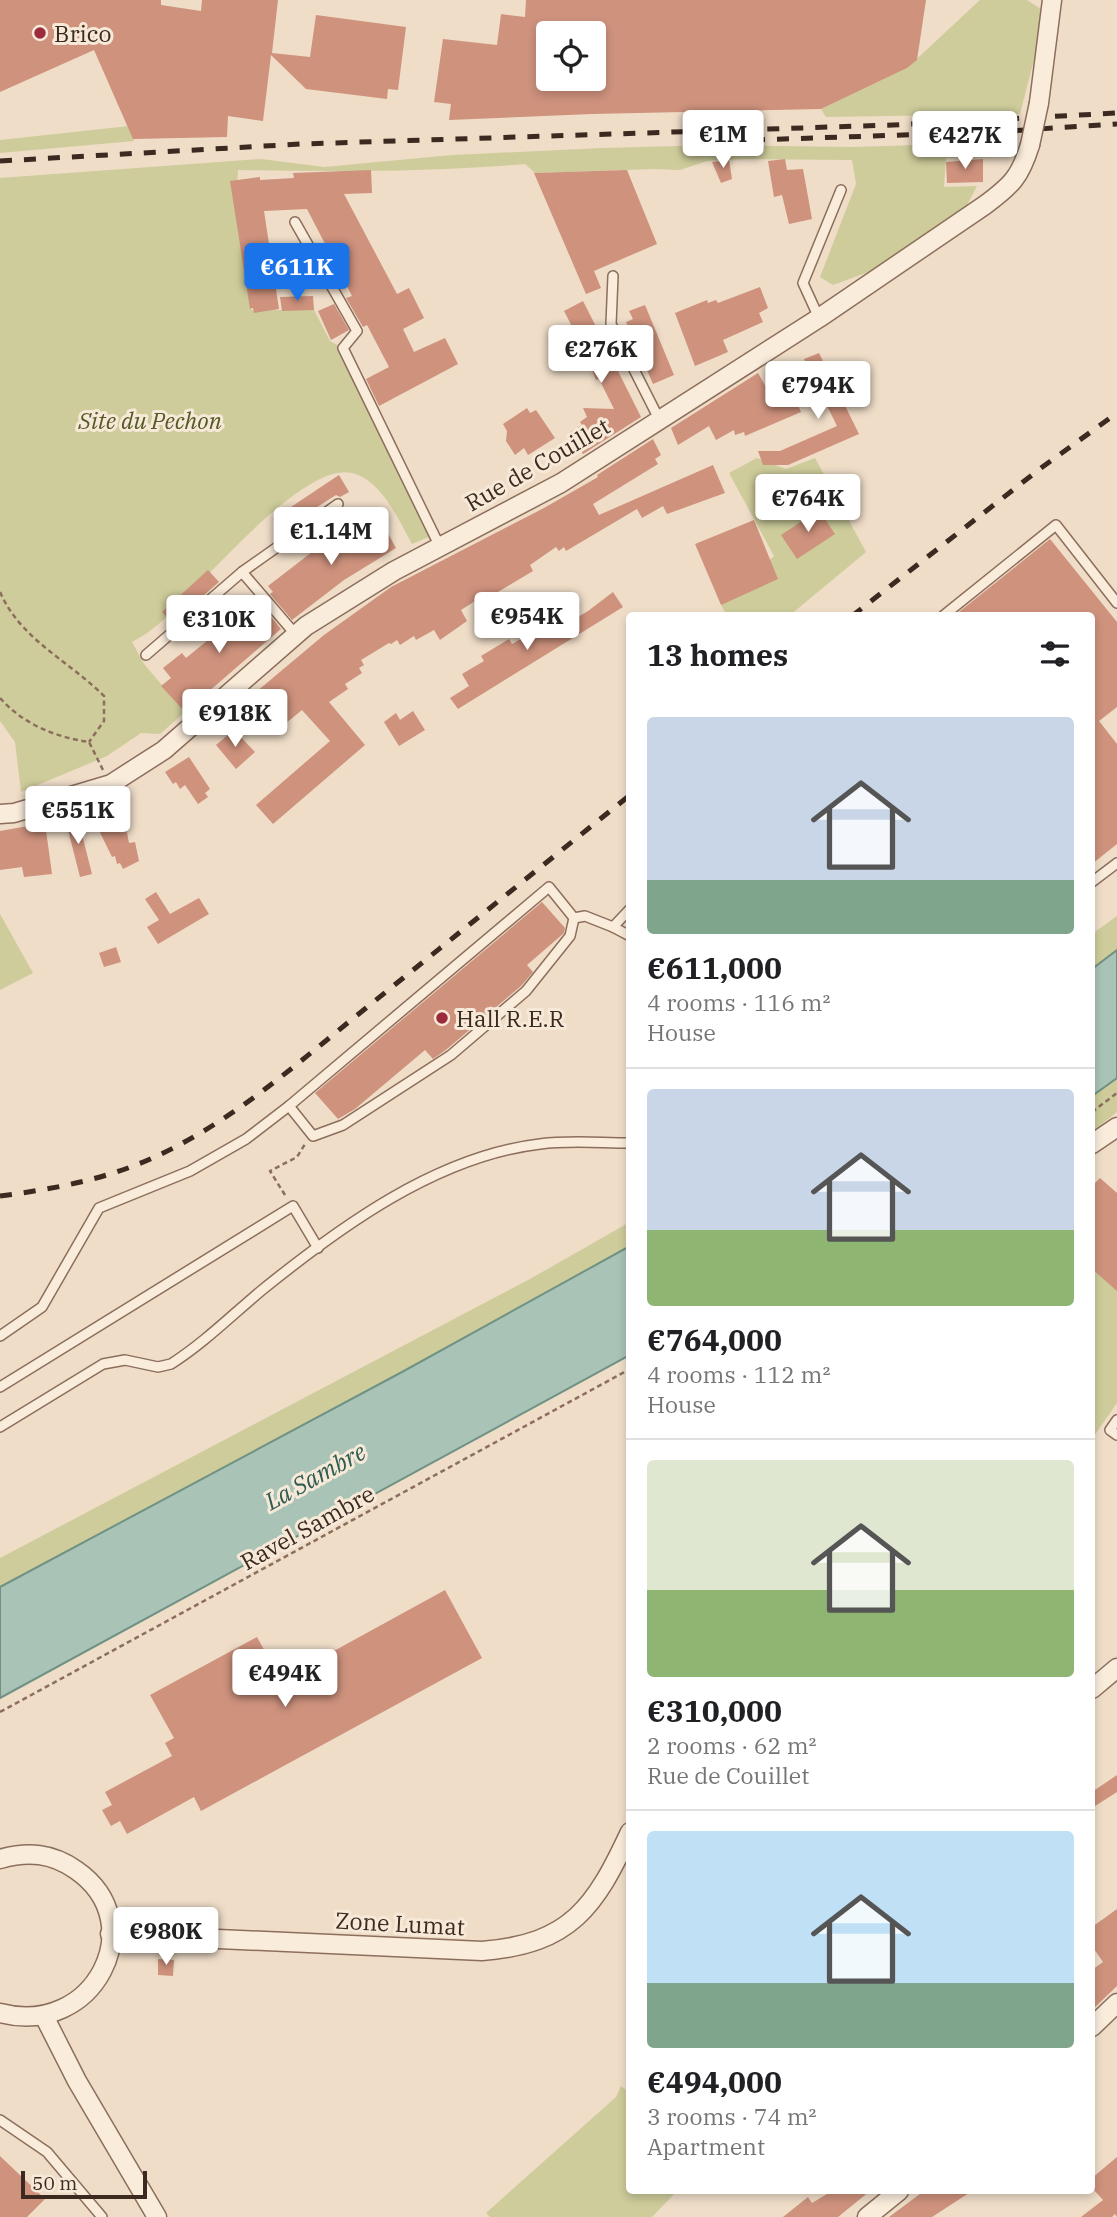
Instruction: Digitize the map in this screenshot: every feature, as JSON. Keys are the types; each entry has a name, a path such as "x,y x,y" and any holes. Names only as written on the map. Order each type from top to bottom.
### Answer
{"street":[{"name":"Rue de Couillet","path":"0,814 14,813 111,784 164,750 296,635 394,570 561,483 660,421 819,318 1012,185 1022,170 1040,103 1052,0"},
{"path":"1095,1142 1117,1126"},
{"path":"1095,1686 1117,1668"},
{"name":"Zone Lumat","path":"110,1934 482,1951 509,1949 538,1942 568,1925 594,1900 611,1874 626,1841"},
{"path":"0,1858 17,1854 43,1854 63,1861 86,1876 100,1896 108,1916 110,1934 108,1956 99,1978 84,1996 71,2006 44,2017 15,2017 0,2013"},
{"path":"1095,2023 1117,2003"},
{"path":"44,2017 157,2217"},
{"path":"867,2217 894,2194"}],"lane":[{"path":"819,318 803,283 841,190"},
{"path":"295,222 356,331 343,348 440,547"},
{"path":"613,276 611,324 660,421"},
{"path":"146,655 243,572 338,505"},
{"path":"948,612 1056,525 1117,603"},
{"path":"243,572 296,635"},
{"path":"1095,880 1117,863"},
{"path":"0,1336 42,1307 99,1208 190,1171 246,1139 289,1106 548,887 574,918"},
{"path":"613,927 626,913"},
{"path":"574,918 585,916 626,934"},
{"path":"289,1106 313,1136 343,1125 451,1055 526,991 570,936 574,918"},
{"path":"0,1427 103,1364 125,1360 158,1367 172,1364 318,1248 406,1189 481,1158 540,1144 626,1143"},
{"path":"0,1387 293,1206 318,1248"},
{"path":"1117,1420 1110,1430 1117,1435"},
{"path":"0,2120 47,2152 103,2217"}],"path":[{"path":"0,592 7,608 38,643 89,680 104,696 104,721 89,742"},
{"path":"0,698 14,714 36,727 89,742 111,784"},
{"path":"1095,1109 1117,1093"},
{"path":"293,1206 270,1171 297,1157 313,1136"},
{"name":"Ravel Sambre","path":"0,1712 626,1371"}],"green space":[{"path":"980,0 1027,0 1041,9 1037,48 1020,114 826,117 821,109 907,68"},
{"path":"129,126 134,141 0,153 0,140"},
{"name":"Site du Pechon","path":"1015,142 1015,157 946,158 944,187 977,186 966,207 874,270 833,285 820,277 856,184 852,160 747,159 707,161 680,170 535,173 525,164 382,171 238,170 236,218 251,310 314,310 330,341 343,348 431,536 412,544 381,492 363,477 352,473 330,475 305,487 249,534 173,611 132,642 144,664 185,712 160,734 141,733 107,756 21,792 15,742 0,721 0,178 261,159 324,167 452,155 602,148 717,145 852,147"},
{"path":"757,458 786,469 815,458 866,552 794,612 725,612 721,605 774,556 729,473"},
{"path":"0,914 33,973 0,990"},
{"path":"1117,916 1117,950 1095,967 1095,932"},
{"path":"1117,1078 1117,1112 1095,1130 1095,1094"},
{"path":"626,1224 626,1248 402,1372 0,1587 0,1558 530,1279"},
{"path":"1095,1271 1117,1290 1117,1403 1095,1435"},
{"path":"621,2086 626,2090 626,2194 674,2194 652,2217 490,2217 486,2213 616,2097"}],"water":[{"path":"1117,950 1117,1078 1095,1094 1095,967"},
{"name":"La Sambre","path":"626,1248 626,1357 0,1698 0,1587 402,1372"}],"building":[{"path":"0,0 161,0 161,5 201,11 202,0 278,0 272,53 310,57 316,15 406,27 398,90 388,89 387,99 306,89 271,55 263,121 228,116 227,137 133,139 94,50 0,92"},
{"path":"526,0 926,0 917,60 907,68 821,109 449,120 451,104 434,102 443,39 497,45 501,14 525,17"},
{"path":"785,159 787,170 803,169 812,219 789,224 782,195 774,197 768,161"},
{"path":"983,159 983,182 947,183 946,162"},
{"path":"729,160 732,179 721,183 712,162"},
{"path":"371,170 372,193 344,194 397,294 409,288 424,318 403,329 414,352 445,338 458,364 379,406 366,379 389,367 367,325 363,327 346,298 352,296 307,209 264,211 279,309 254,313 253,308 250,309 230,181 260,177 260,180 294,178 293,173"},
{"path":"627,170 657,244 594,271 601,288 586,294 534,173"},
{"path":"760,287 768,308 759,313 763,322 723,340 728,352 695,366 675,313 707,300 708,303 716,300 718,303"},
{"path":"313,296 314,310 282,311 280,297"},
{"path":"583,301 613,360 620,357 625,368 618,371 641,417 583,454 569,433 582,425 580,422 587,417 583,408 614,409 599,379 596,380 592,370 594,369 564,311"},
{"path":"334,304 349,330 331,340 318,311"},
{"path":"645,305 674,375 653,384 643,361 638,363 632,351 637,348 626,322 633,319 629,311"},
{"path":"819,353 859,434 788,465 763,465 758,451 780,451 837,426 804,359"},
{"path":"758,373 774,401 792,392 801,412 745,436 744,432 735,435 734,430 716,440 709,426 678,445 671,428"},
{"path":"527,408 530,413 536,410 555,438 528,455 524,448 515,455 506,441 507,431 503,424"},
{"path":"653,439 661,455 655,459 658,464 593,504 599,515 713,465 725,493 667,514 663,506 642,518 637,509 566,551 564,547 559,551 556,547 530,565 533,571 488,598 486,594 461,610 467,621 440,640 434,630 416,640 414,636 400,645 397,640 389,643 361,660 364,665 359,668 362,673 345,684 348,689 329,702 365,745 273,824 256,805 330,741 302,710 285,724 256,692 324,635 391,587 544,508 598,477 597,475"},
{"path":"339,475 349,492 340,497 336,495 281,530 273,519"},
{"path":"819,510 835,534 797,559 781,535"},
{"path":"378,515 396,548 344,580 292,620 270,594 273,592 268,586 329,539 332,544"},
{"path":"754,520 778,579 721,605 695,544"},
{"path":"1050,539 1117,622 1117,707 1099,721 1117,744 1117,844 1095,862 1095,612 959,612"},
{"path":"208,570 219,582 172,623 162,612"},
{"path":"613,592 623,607 458,709 450,698 469,686 462,674 484,661 481,656 509,639 512,644 535,631 540,638 588,611"},
{"path":"260,603 281,629 185,712 161,686 171,678 163,668 182,653 186,658 224,627 221,623 239,607 241,609 246,604 251,610"},
{"path":"413,711 425,730 399,746 384,722 396,713 400,720"},
{"path":"234,730 255,752 236,769 216,745"},
{"path":"189,757 210,789 205,793 208,797 198,804 185,785 180,789 165,772"},
{"path":"113,806 118,829 126,827 129,843 135,842 139,861 123,869 120,863 117,864 115,856 112,857 90,812"},
{"path":"77,815 92,874 80,877 65,818"},
{"path":"45,823 52,874 24,877 22,867 0,870 0,831"},
{"path":"156,892 170,914 199,898 209,914 158,944 147,927 159,920 145,899"},
{"name":"Hall R.E.R","path":"542,902 565,928 564,933 527,965 533,972 521,986 447,1049 433,1059 425,1050 355,1109 338,1119 315,1093"},
{"path":"116,947 121,962 104,967 99,953"},
{"path":"1100,1178 1117,1193 1117,1291 1095,1272 1095,1183"},
{"path":"445,1590 482,1658 201,1811 194,1797 127,1834 120,1821 111,1826 102,1810 112,1805 105,1792 172,1756 165,1743 174,1738 150,1695 257,1637 281,1680"},
{"path":"1117,1775 1117,1792 1095,1806 1095,1790"},
{"path":"1117,1909 1117,1986 1095,2007 1095,1968 1103,1962 1095,1950 1095,1925"},
{"path":"158,1959 174,1960 173,1976 158,1975"},
{"path":"0,2156 45,2199 27,2217 0,2217"},
{"path":"1117,2157 1117,2217 1115,2214 1112,2217 1081,2217 1103,2200 1095,2191 1095,2175"},
{"path":"827,2194 866,2194 838,2217 783,2217 808,2197 812,2203"},
{"path":"920,2194 967,2194 932,2217 889,2217"}],"railway":[{"path":"0,161 301,144 893,125 1117,113"},
{"path":"753,140 992,132 1117,124"},
{"path":"857,612 1041,468 1117,413"},
{"path":"0,1196 61,1186 121,1171 159,1155 215,1124 292,1068 626,798"}],"place":[{"name":"Brico","path":"40,33"},
{"name":"Hall R.E.R","path":"442,1018"}]}
